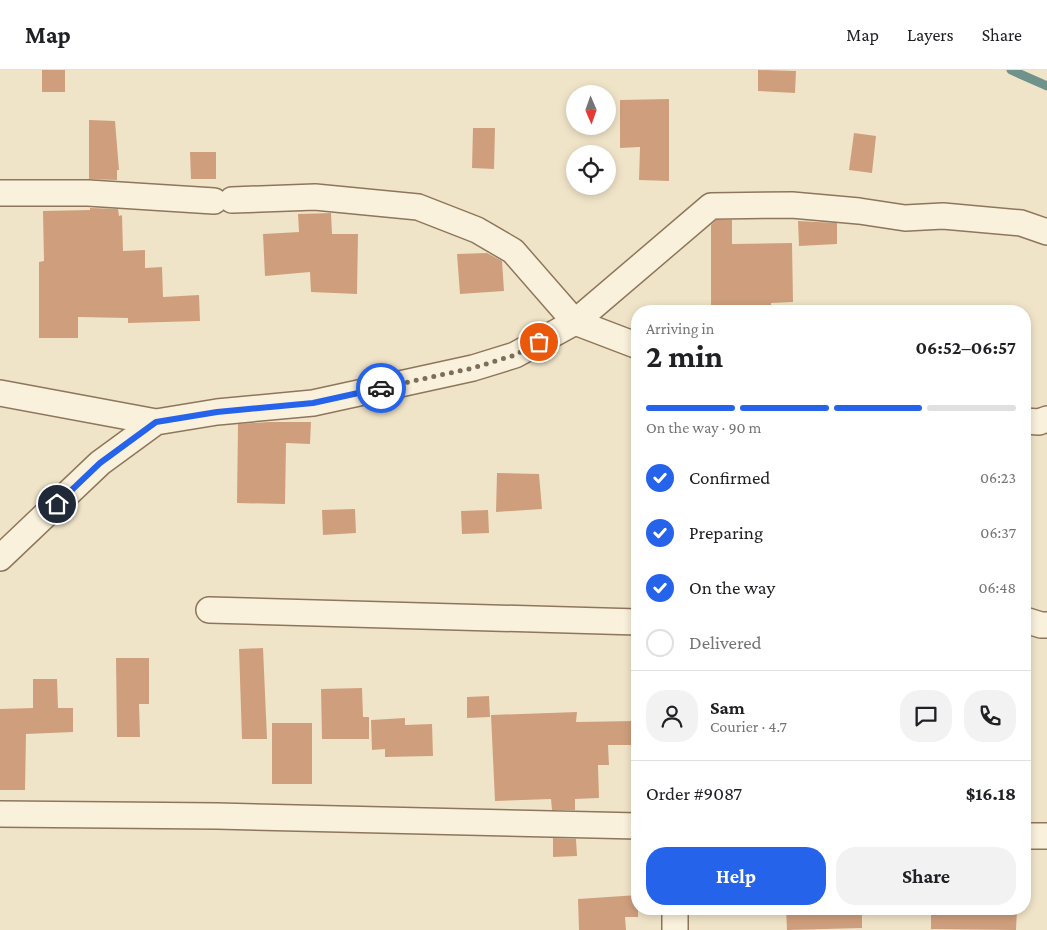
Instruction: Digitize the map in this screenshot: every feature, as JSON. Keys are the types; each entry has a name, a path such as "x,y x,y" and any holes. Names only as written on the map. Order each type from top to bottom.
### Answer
{"street":[{"path":"0,193 88,194 223,201 315,197 418,207 477,230 512,251 576,322 631,343"},
{"path":"0,393 156,422 217,412 313,403 473,368 515,355 576,322 712,206 792,205 859,211 905,218 953,217 1021,223 1047,232"},
{"path":"1031,421 1039,422 1047,419"},
{"path":"0,558 100,463 156,422"},
{"path":"209,610 631,622"},
{"path":"1031,622 1047,625"},
{"path":"0,814 227,816 631,826"},
{"path":"1031,836 1047,836"},
{"path":"675,915 675,930"}],"building":[{"path":"42,70 65,70 65,92 42,92"},
{"path":"758,70 796,71 795,93 758,91"},
{"path":"669,99 669,181 639,180 640,147 620,148 620,100"},
{"path":"89,120 115,121 119,170 117,170 117,180 89,179"},
{"path":"473,128 495,128 494,169 472,168"},
{"path":"854,133 876,136 872,173 849,170"},
{"path":"190,152 216,152 216,179 191,179"},
{"path":"90,208 118,209 119,216 122,215 123,251 145,250 145,268 162,267 163,297 199,295 200,321 128,323 128,318 78,317 78,338 39,338 39,262 44,261 43,211 90,210"},
{"path":"331,213 332,234 358,234 357,294 311,292 310,272 265,276 263,234 299,232 298,214"},
{"path":"716,220 732,220 732,244 792,243 793,302 771,303 771,305 711,305 711,225"},
{"path":"798,221 837,223 837,244 799,246"},
{"path":"487,253 502,261 504,291 460,294 457,254"},
{"path":"311,422 310,444 286,443 285,504 237,503 238,424"},
{"path":"497,473 539,474 542,509 496,512"},
{"path":"355,509 356,533 323,535 322,510"},
{"path":"488,510 489,533 462,534 461,511"},
{"path":"263,648 267,739 242,739 239,649"},
{"path":"116,658 149,658 149,704 139,704 140,737 117,737"},
{"path":"33,679 57,679 58,708 73,708 73,732 26,734 25,790 0,790 0,709 33,708"},
{"path":"362,688 363,717 369,717 369,739 322,739 321,689"},
{"path":"489,696 490,717 467,718 467,697"},
{"path":"577,712 576,722 631,721 631,745 608,745 609,765 598,765 599,798 575,799 575,810 552,810 551,799 495,801 491,715"},
{"path":"405,718 405,725 432,724 433,756 385,757 385,749 372,750 371,720"},
{"path":"272,723 312,723 312,784 272,784"},
{"path":"553,838 576,839 577,856 553,857"},
{"path":"631,895 631,915 638,915 638,917 625,917 626,930 579,930 578,899"},
{"path":"786,915 862,915 862,928 787,930"},
{"path":"931,915 1017,915 1016,930 931,929"}],"waterway":[{"path":"1011,70 1047,86"}],"way so far":[{"path":"381,388 473,368 515,355 539,342"}],"route":[{"path":"57,504 100,463 156,422 217,412 313,403 381,388"}]}
